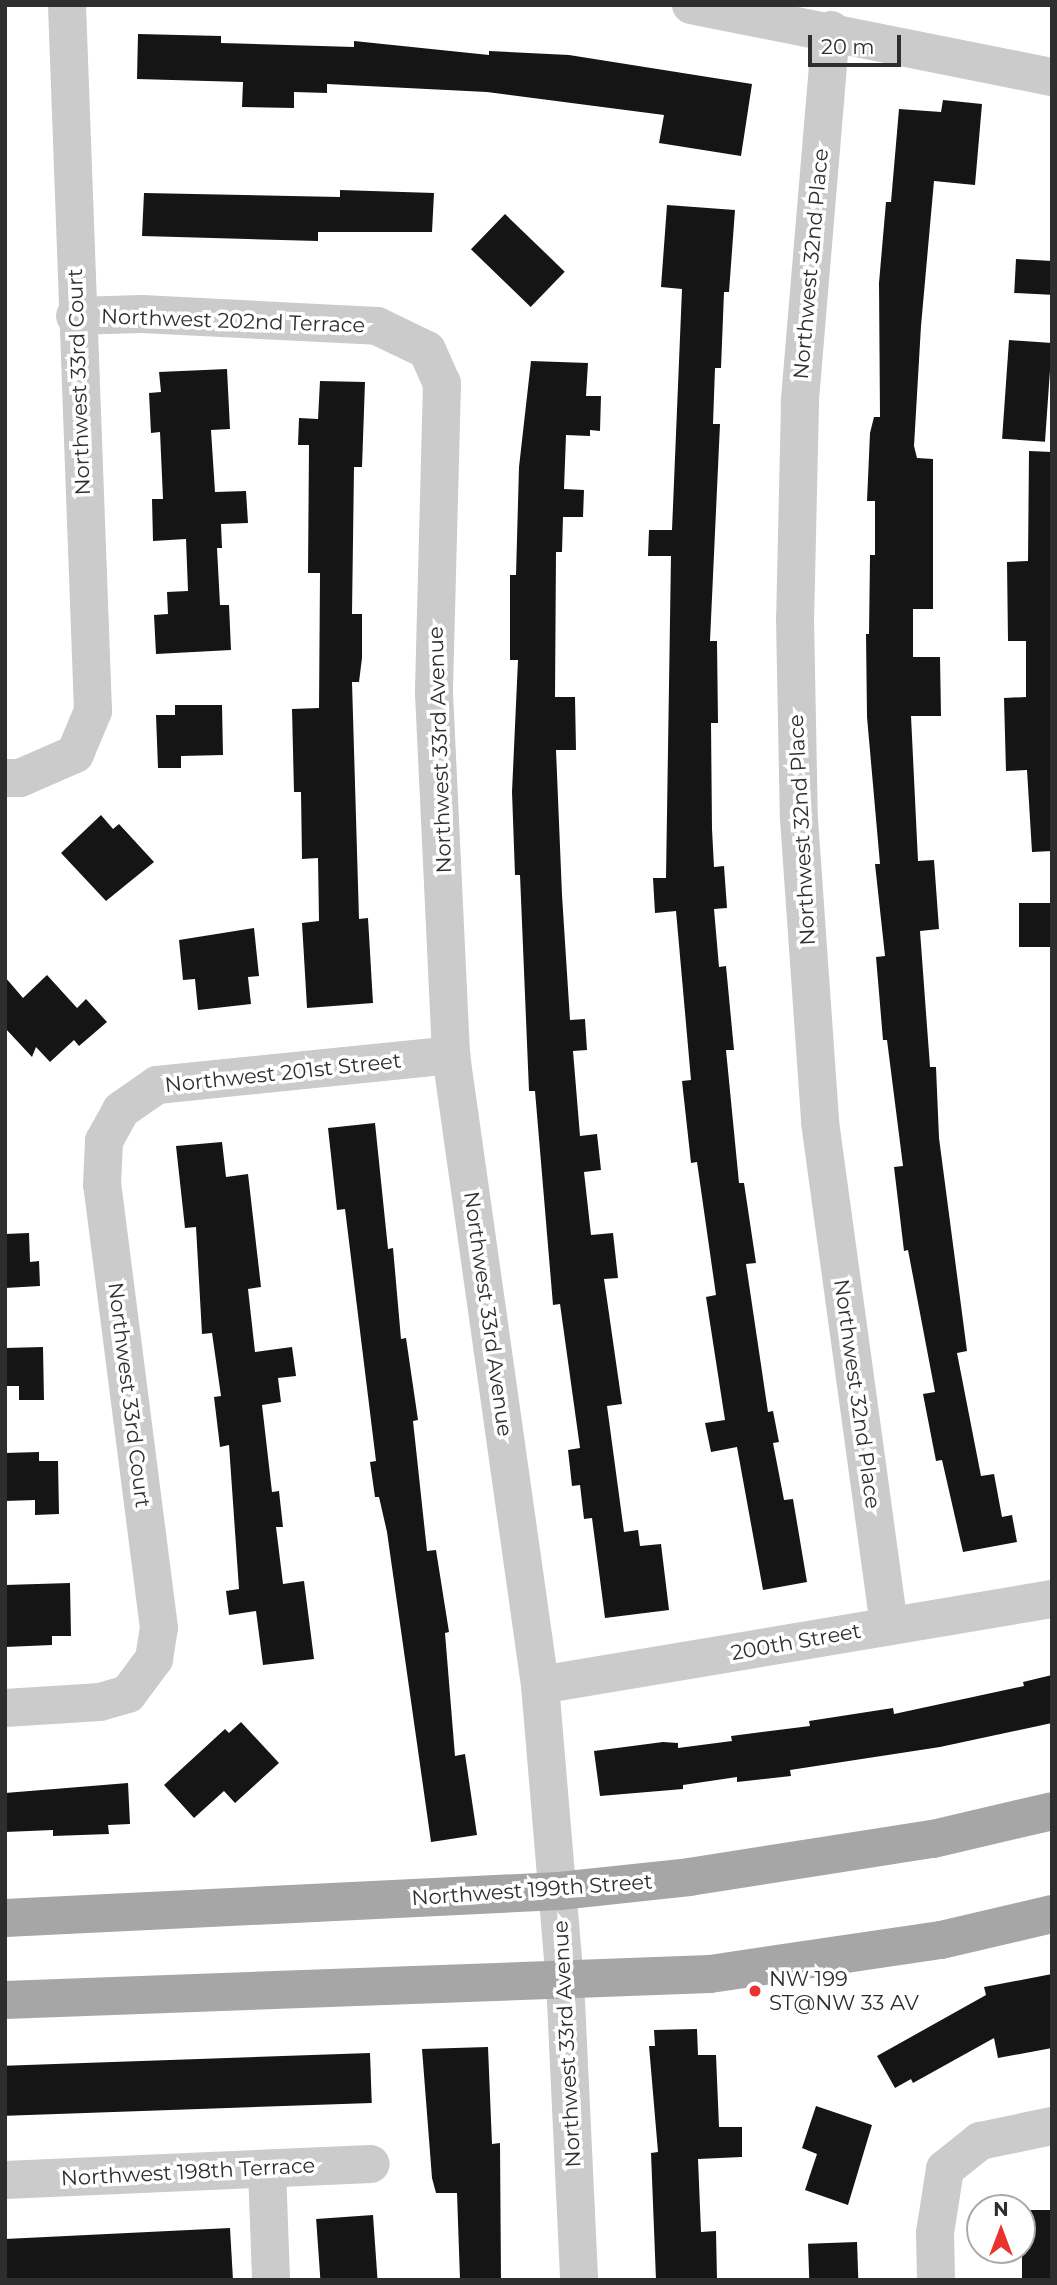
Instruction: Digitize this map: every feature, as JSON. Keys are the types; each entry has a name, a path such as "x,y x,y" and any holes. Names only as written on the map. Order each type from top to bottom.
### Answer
{"main road":[{"name":"Northwest 199th Street","path":"5,1918 559,1891 689,1877 933,1839 1052,1811"},
{"path":"5,2000 710,1974 941,1940 1052,1914"}],"street":[{"name":"Northwest 33rd Court","path":"5,778 20,778 75,754 93,711 75,316 67,5"},
{"path":"691,5 831,30 1052,76"},
{"name":"Northwest 32nd Place","path":"831,30 800,403 795,618 799,819 820,1122 889,1626"},
{"name":"Northwest 202nd Terrace","path":"75,316 142,314 377,326 427,350"},
{"name":"Northwest 33rd Avenue","path":"427,350 442,383 434,693 452,1055 540,1685 565,1980 579,2280"},
{"name":"Northwest 201st Street","path":"121,1110 157,1085 452,1055"},
{"name":"Northwest 33rd Court","path":"5,1708 100,1702 128,1694 142,1680 154,1659 159,1628 102,1185 104,1141 121,1110"},
{"name":"200th Street","path":"540,1685 1052,1599"},
{"path":"936,2280 934,2233 945,2169 980,2141 1052,2126"},
{"name":"Northwest 198th Terrace","path":"5,2180 371,2164"},
{"path":"267,2169 271,2280"}],"building":[{"path":"138,34 221,36 221,43 354,47 354,41 489,55 489,51 569,55 752,84 741,156 659,143 664,115 487,92 327,84 327,93 294,92 294,108 242,107 243,82 137,79"},
{"path":"943,100 982,104 975,185 934,181 921,326 914,446 917,458 933,459 933,609 913,609 913,657 940,657 941,716 911,716 918,861 934,860 939,929 920,931 930,1067 936,1067 939,1138 967,1351 957,1353 981,1476 994,1474 1002,1517 1012,1515 1017,1542 963,1552 942,1460 936,1461 923,1394 935,1392 908,1250 904,1251 894,1167 903,1166 887,1040 883,1040 876,957 885,956 875,864 880,864 867,717 866,634 869,634 870,555 875,555 875,501 867,501 870,433 874,417 880,417 879,283 886,202 891,202 899,109 941,112"},
{"path":"340,190 434,193 432,232 318,232 318,241 142,236 144,193 340,197"},
{"path":"667,205 735,210 729,292 724,292 721,368 715,368 713,424 720,424 710,641 717,641 718,723 711,723 712,829 714,867 724,866 727,908 714,909 719,967 726,966 734,1050 726,1050 739,1183 744,1183 756,1263 746,1264 768,1412 773,1411 779,1442 773,1443 784,1500 793,1499 807,1582 763,1590 737,1447 711,1452 705,1423 725,1420 706,1297 716,1295 697,1162 691,1163 682,1081 691,1080 676,911 655,913 653,878 666,878 671,556 648,556 649,530 672,530 682,289 661,287"},
{"path":"505,214 565,272 531,307 471,249"},
{"path":"1016,259 1052,261 1050,295 1014,293"},
{"path":"1009,340 1052,343 1045,442 1002,439"},
{"path":"531,361 588,363 586,396 601,396 600,431 590,430 590,436 566,435 564,489 584,490 583,517 563,517 562,552 556,552 555,697 575,697 576,750 556,750 562,895 570,1020 585,1019 587,1050 573,1051 580,1136 597,1134 601,1170 584,1172 591,1235 613,1233 618,1278 604,1279 622,1404 607,1406 624,1532 638,1530 640,1546 661,1544 669,1610 605,1618 592,1518 584,1519 580,1485 572,1486 568,1450 580,1448 560,1304 553,1305 535,1091 529,1091 520,875 515,875 512,792 518,660 510,660 510,575 516,575 519,467"},
{"path":"227,369 230,429 211,430 215,492 246,491 248,523 221,524 222,548 217,548 220,605 229,605 231,650 156,654 154,615 168,614 167,592 188,591 186,539 153,541 152,499 163,499 160,432 151,433 149,393 161,392 159,372"},
{"path":"320,381 365,382 362,467 354,467 352,614 362,614 362,658 359,682 352,682 359,919 368,918 373,1003 307,1008 302,923 319,921 318,858 302,859 301,792 294,792 292,709 319,708 320,573 308,573 309,445 298,445 299,418 318,419"},
{"path":"1029,451 1052,452 1052,851 1032,852 1027,770 1006,771 1004,698 1026,697 1026,641 1008,641 1007,562 1028,561"},
{"path":"175,705 222,705 223,755 181,756 181,768 158,768 156,715 175,715"},
{"path":"101,815 113,829 119,824 154,862 106,901 61,853"},
{"path":"1019,903 1052,903 1052,947 1019,947"},
{"path":"254,928 259,976 248,977 251,1004 198,1010 195,979 183,980 179,940"},
{"path":"47,975 77,1008 86,999 107,1022 79,1046 74,1040 50,1062 36,1047 32,1057 5,1028 5,977 23,998"},
{"path":"375,1123 388,1249 393,1248 401,1339 406,1338 418,1420 413,1421 427,1551 436,1550 449,1632 445,1633 455,1756 465,1754 477,1835 431,1842 387,1532 379,1497 375,1497 370,1462 376,1461 345,1209 337,1210 328,1128"},
{"path":"222,1142 226,1177 248,1174 261,1287 248,1289 255,1352 292,1347 296,1376 278,1378 281,1402 262,1405 272,1492 279,1491 283,1527 276,1527 283,1584 304,1581 314,1659 263,1665 256,1611 229,1615 226,1591 239,1589 229,1445 220,1447 214,1397 221,1396 212,1333 202,1334 196,1227 185,1228 176,1146"},
{"path":"29,1233 30,1262 39,1261 40,1286 5,1288 5,1234"},
{"path":"43,1347 44,1400 19,1400 19,1386 5,1386 5,1348"},
{"path":"39,1452 39,1461 58,1461 59,1514 35,1515 35,1500 5,1501 5,1453"},
{"path":"70,1583 71,1636 52,1636 52,1645 5,1647 5,1585"},
{"path":"1052,1675 1052,1723 940,1747 790,1770 791,1776 737,1782 737,1777 683,1785 683,1789 600,1796 594,1751 663,1742 678,1743 678,1748 732,1741 731,1736 810,1726 809,1721 893,1708 894,1714 1024,1686 1023,1682"},
{"path":"241,1722 279,1763 235,1803 224,1791 194,1818 164,1785 225,1729 229,1733"},
{"path":"128,1783 130,1824 108,1825 109,1834 53,1836 53,1830 5,1832 5,1793"},
{"path":"1052,1974 1052,2048 998,2058 994,2038 913,2083 911,2079 895,2088 877,2056 986,1995 984,1987"},
{"path":"697,2029 698,2055 716,2055 719,2127 742,2127 742,2157 698,2159 701,2232 716,2231 717,2280 656,2280 651,2153 658,2152 649,2046 655,2046 654,2030"},
{"path":"488,2047 492,2144 500,2143 501,2280 460,2280 457,2193 436,2193 432,2178 422,2049"},
{"path":"370,2053 372,2103 7,2116 5,2066"},
{"path":"816,2106 872,2125 848,2205 805,2190 817,2154 802,2148"},
{"path":"1036,2210 1052,2210 1052,2280 1022,2280 1022,2264 1036,2264"},
{"path":"373,2215 378,2280 320,2280 316,2219"},
{"path":"230,2228 233,2280 5,2280 5,2239"},
{"path":"857,2242 858,2280 809,2280 808,2244"}],"place":[{"name":"NW 199 ST@NW 33 AV","path":"755,1991"}]}
